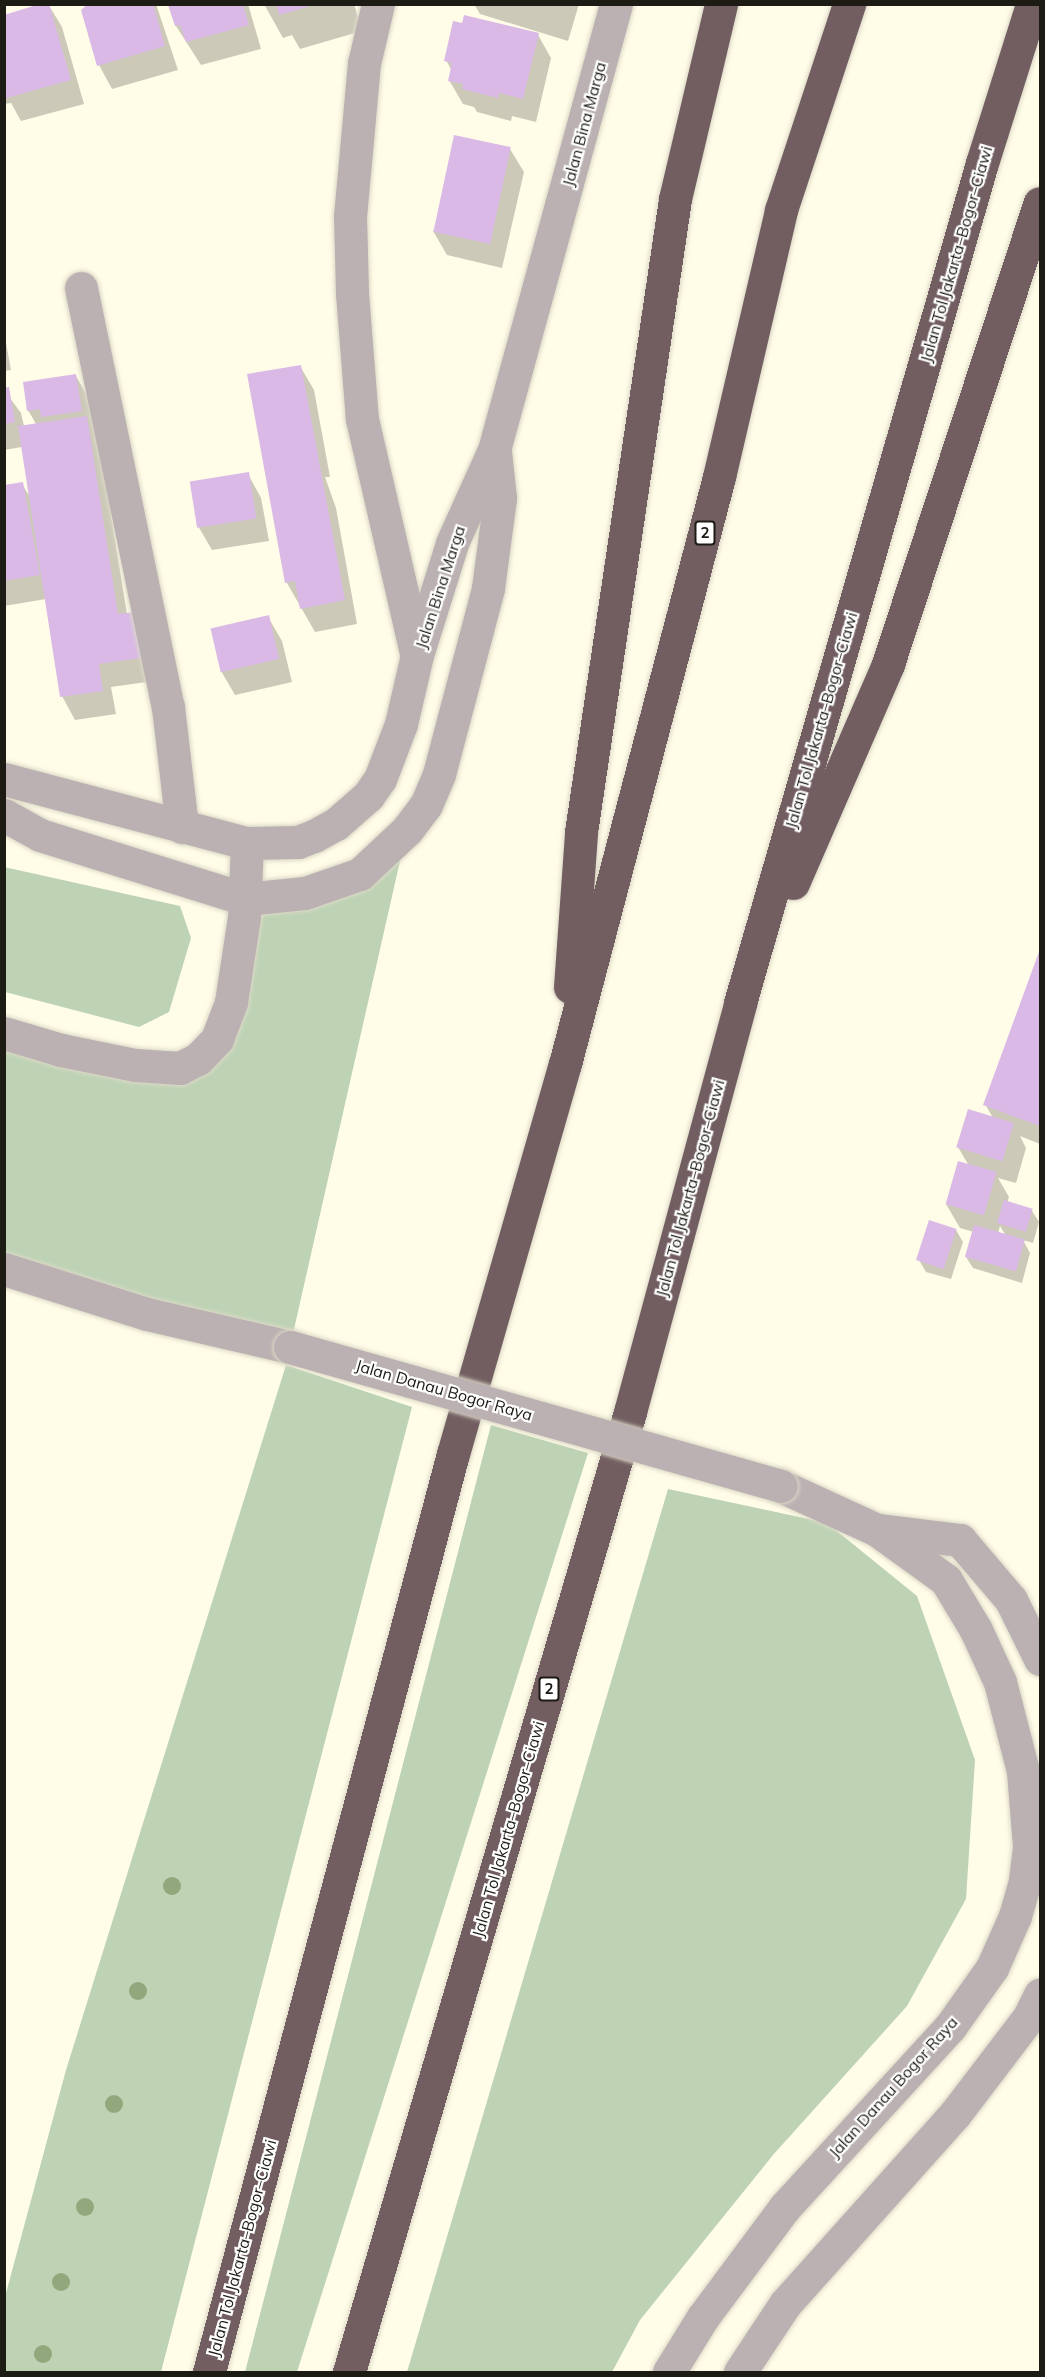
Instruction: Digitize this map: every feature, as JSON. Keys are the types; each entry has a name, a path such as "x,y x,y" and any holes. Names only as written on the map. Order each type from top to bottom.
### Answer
{"highway":[{"path":"565,1064 582,820 675,200 721,4"},
{"name":"Jalan Tol Jakarta–Bogor–Ciawi","path":"209,2373 453,1454 565,1064 719,477 781,210 849,4"},
{"name":"Jalan Tol Jakarta–Bogor–Ciawi","path":"349,2373 630,1412 740,1003 982,164 1032,4"},
{"path":"740,1003 888,664 1041,203"}],"street":[{"path":"378,4 364,63 350,216 352,293 362,419 417,655"},
{"name":"Jalan Bina Marga","path":"4,779 247,843 298,842 314,836 336,824 368,796 380,778 401,724 417,655 452,543 495,450 616,4"},
{"path":"81,288 168,707 182,827"},
{"path":"4,814 40,835 245,898 305,893 360,874 387,851 426,805 439,774 488,588 500,498 495,450"},
{"path":"4,1033 61,1050 135,1065 180,1068 190,1064 206,1052 225,1023 245,898 247,843"},
{"name":"Jalan Danau Bogor Raya","path":"4,1269 147,1314 290,1347 781,1486 877,1530 945,1580 976,1630 1000,1682 1023,1771 1029,1846 1025,1880 1015,1916 992,1968 950,2027 785,2207 702,2317 669,2373"},
{"name":"Jalan Danau Bogor Raya","path":"877,1530 960,1540 1011,1600 1041,1659"},
{"path":"741,2373 785,2304 955,2114 1029,2017 1041,1994"}],"green space":[{"path":"407,830 290,1347 5,1269 5,1033 198,1059 245,899 350,880"},
{"path":"4,867 180,906 191,938 169,1012 139,1027 5,992"},
{"path":"286,1365 412,1407 161,2372 5,2372 5,2297 66,2070"},
{"path":"491,1425 588,1453 297,2372 245,2372"},
{"path":"668,1489 827,1523 917,1596 975,1760 966,1899 907,2006 773,2155 640,2320 612,2372 407,2372"}],"building":[{"path":"40,4 49,4 71,80 6,98 4,15"},
{"path":"88,4 153,4 165,46 97,66 81,10"},
{"path":"276,4 314,4 314,5 279,15"},
{"path":"168,5 243,5 249,25 186,42 180,25 175,26"},
{"path":"464,15 539,33 523,99 499,93 498,98 462,89 463,84 448,81 452,63 444,61 453,21 462,23"},
{"path":"454,135 511,147 490,244 433,232"},
{"path":"301,365 345,600 300,609 295,581 285,583 247,374"},
{"path":"76,374 82,411 41,417 40,409 27,411 23,382"},
{"path":"9,387 15,422 4,424 4,388"},
{"path":"87,416 118,614 148,610 155,656 99,664 103,691 60,697 18,426"},
{"path":"249,472 256,518 197,528 190,481"},
{"path":"23,482 40,575 4,581 4,485"},
{"path":"269,615 279,659 221,672 211,628"},
{"path":"1040,949 1040,1126 983,1105"},
{"path":"968,1109 1014,1123 1002,1161 956,1147"},
{"path":"958,1161 996,1172 984,1215 946,1204"},
{"path":"1004,1200 1033,1209 1026,1232 997,1223"},
{"path":"929,1220 957,1229 944,1269 916,1260"},
{"path":"974,1225 1025,1240 1016,1271 965,1257"}]}
